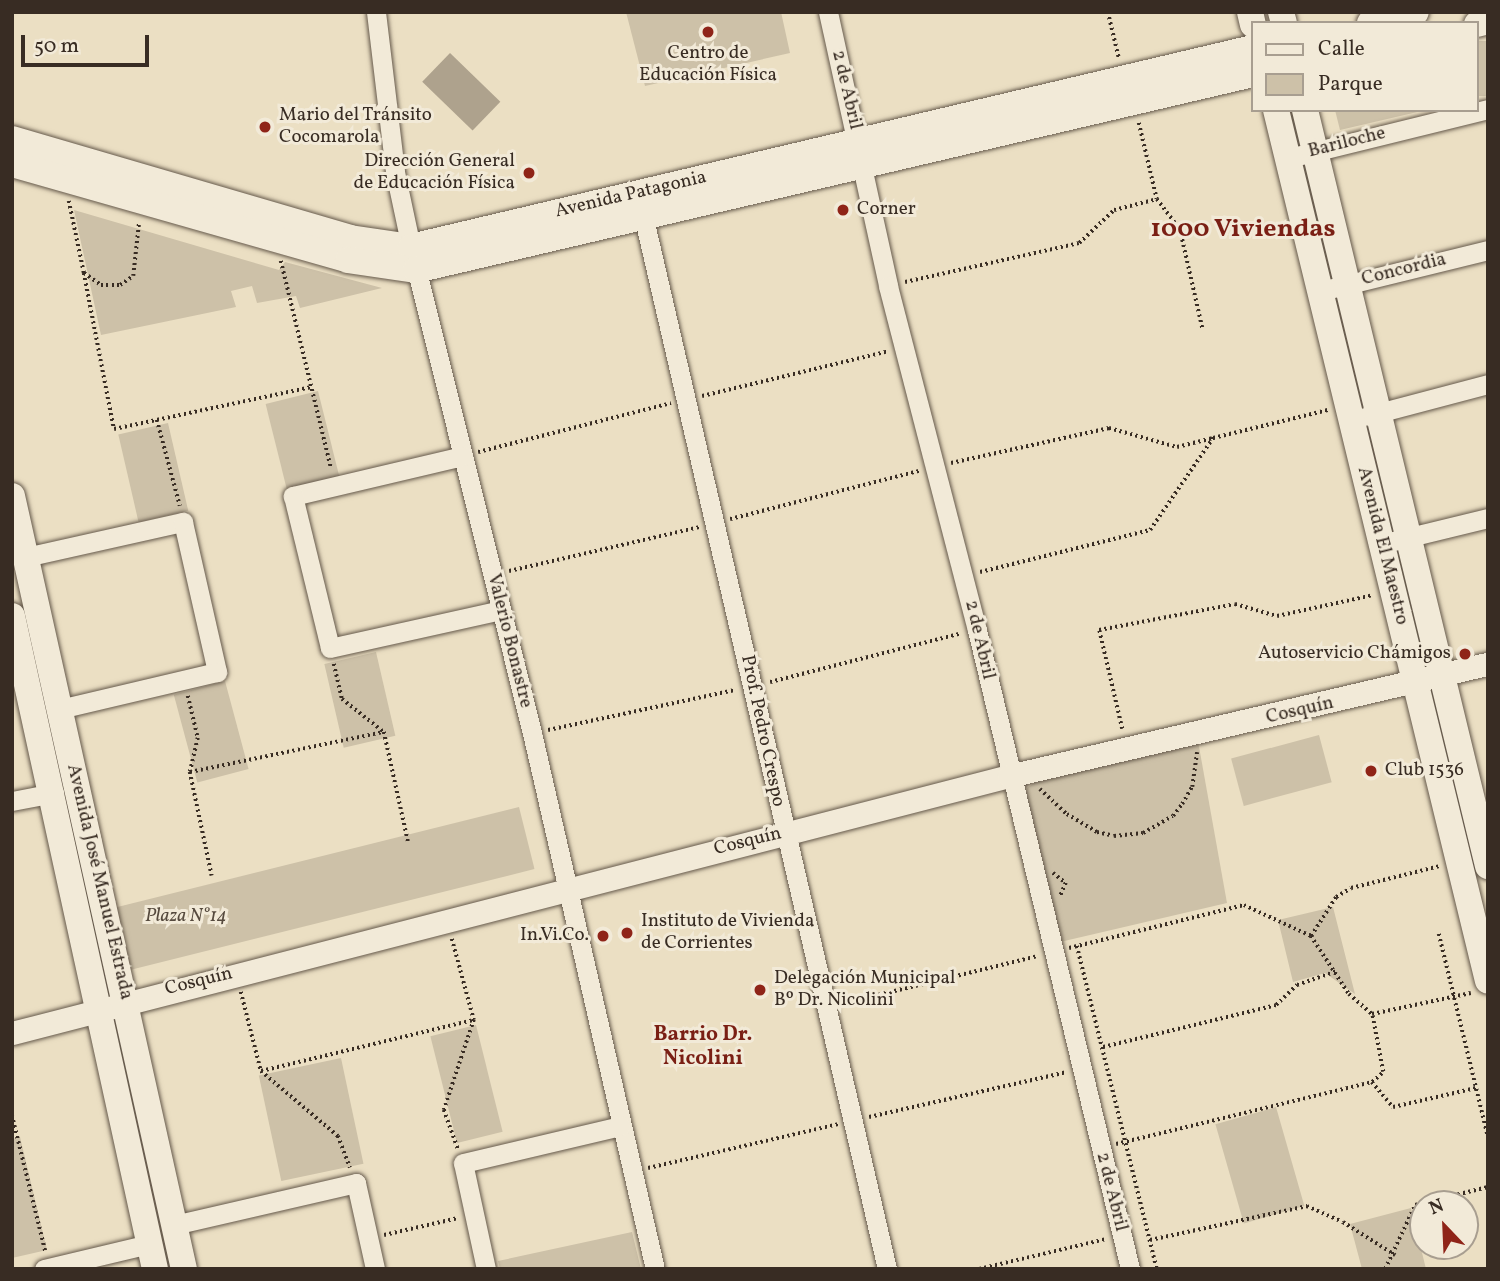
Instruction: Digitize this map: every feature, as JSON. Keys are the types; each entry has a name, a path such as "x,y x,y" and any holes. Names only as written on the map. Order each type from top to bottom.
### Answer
{"main road":[{"path":"1378,21 1416,12"},
{"name":"Avenida Patagonia","path":"12,164 348,260 413,258 1129,88 1252,48"},
{"name":"Avenida Patagonia","path":"1129,88 1252,74"},
{"name":"Avenida El Maestro","path":"1277,112 1392,591 1429,681 1488,866"},
{"name":"Avenida El Maestro","path":"1306,112 1408,537 1429,681 1446,860 1482,987"},
{"name":"Avenida Patagonia","path":"12,139 413,258"},
{"name":"Avenida José Manuel Estrada","path":"12,496 184,1269"},
{"name":"Avenida José Manuel Estrada","path":"12,616 20,687 54,793 152,1257"}],"street":[{"name":"Valerio Bonastre","path":"376,12 395,172 413,258 501,610 655,1269"},
{"name":"2 de Abril","path":"830,13 888,286 933,467 964,576 1051,952 1130,1269"},
{"name":"Bariloche","path":"1289,158 1475,112"},
{"name":"Prof. Pedro Crespo","path":"641,205 784,833 887,1269"},
{"name":"Concordia","path":"1321,291 1488,250"},
{"path":"1350,412 1379,412 1488,384"},
{"path":"463,456 293,496 330,648 501,610"},
{"path":"1381,544 1488,518"},
{"path":"26,557 183,522 217,673 59,709"},
{"name":"Cosquín","path":"12,1033 564,888 1009,776 1127,752 1429,681 1488,664"},
{"path":"12,801 54,793"},
{"path":"486,1269 463,1163 621,1126"},
{"path":"174,1225 356,1183 375,1269"},
{"path":"46,1268 152,1257"}],"path":[{"path":"1108,12 1157,199 1180,229 1203,330"},
{"path":"65,178 114,429 313,387"},
{"path":"888,286 1079,243 1114,210 1157,199"},
{"path":"85,273 102,285 120,285 133,276 140,200"},
{"path":"275,239 335,486"},
{"path":"933,467 1110,428 1177,447 1350,412"},
{"path":"157,420 183,522"},
{"path":"964,576 1150,530 1213,438"},
{"path":"1127,752 1100,630 1235,604 1277,616 1392,591"},
{"path":"330,648 342,699 384,732 408,841"},
{"path":"184,680 198,738 190,772 212,876"},
{"path":"190,772 384,732"},
{"path":"1048,783 1034,786 1079,822 1114,836 1143,833 1173,816 1182,804 1196,772 1196,747"},
{"path":"1311,936 1336,897 1351,888 1446,860"},
{"path":"1049,874 1062,876 1066,883 1066,891 1055,900"},
{"path":"825,1008 1244,905 1311,936 1337,971 1349,994 1372,1014 1383,1072 1372,1082 1100,1148"},
{"path":"447,920 474,1020 444,1110 463,1163"},
{"path":"1440,934 1488,1137"},
{"path":"1077,946 1157,1269"},
{"path":"1103,1047 1276,1005 1297,985 1337,971"},
{"path":"236,973 261,1071 338,1136 356,1183"},
{"path":"1372,1014 1482,987"},
{"path":"261,1071 474,1020"},
{"path":"632,1172 1080,1069"},
{"path":"1372,1082 1393,1107 1476,1088"},
{"path":"12,1115 46,1268"},
{"path":"12,1145 19,1143"},
{"path":"1385,1269 1395,1255 1415,1205 1488,1187"},
{"path":"1150,1240 1307,1206 1343,1222 1395,1255"},
{"path":"368,1239 474,1214"},
{"path":"979,1269 1122,1236"}],"green space":[{"name":"Centro de Educación Física","path":"626,12 781,12 790,53 645,86"},
{"path":"1479,41 1488,41 1488,96 1479,96"},
{"path":"1336,112 1417,112 1340,130"},
{"path":"74,210 279,270 285,262 382,288 300,308 296,296 257,303 252,286 231,291 236,307 101,335"},
{"path":"318,391 340,477 287,490 266,404"},
{"path":"168,423 188,511 139,522 118,434"},
{"path":"376,652 395,736 344,748 324,664"},
{"path":"225,681 249,769 197,783 174,695"},
{"path":"1319,735 1332,782 1244,806 1231,759"},
{"path":"1198,741 1227,903 1060,942 1025,801 1027,788 1037,781"},
{"name":"Plaza N°14","path":"519,807 534,869 128,970 112,908"},
{"path":"1333,907 1355,994 1325,973 1293,982 1278,920"},
{"path":"476,1025 503,1132 457,1143 430,1036"},
{"path":"341,1058 363,1164 281,1181 259,1075"},
{"path":"1276,1107 1304,1206 1244,1223 1215,1124"},
{"path":"20,1137 47,1250 12,1258 12,1139"},
{"path":"1409,1209 1409,1260 1424,1260 1426,1269 1362,1269 1350,1224"},
{"path":"632,1232 641,1269 500,1269 498,1261"}],"shaded area":[{"path":"450,53 500,102 473,130 422,82"}],"place":[{"name":"Centro de Educación Física","path":"708,32"},
{"name":"Mario del Tránsito Cocomarola","path":"265,127"},
{"name":"Dirección General de Educación Física","path":"529,173"},
{"name":"Corner","path":"843,210"},
{"name":"Autoservicio Chámigos","path":"1465,654"},
{"name":"Club 1536","path":"1371,771"},
{"name":"Instituto de Vivienda de Corrientes","path":"627,933"},
{"name":"In.Vi.Co.","path":"603,936"},
{"name":"Delegación Municipal Bº Dr. Nicolini","path":"760,990"}],"district":[{"name":"1000 Viviendas","path":"1243,230"},
{"name":"Barrio Dr. Nicolini","path":"703,1047"}]}
